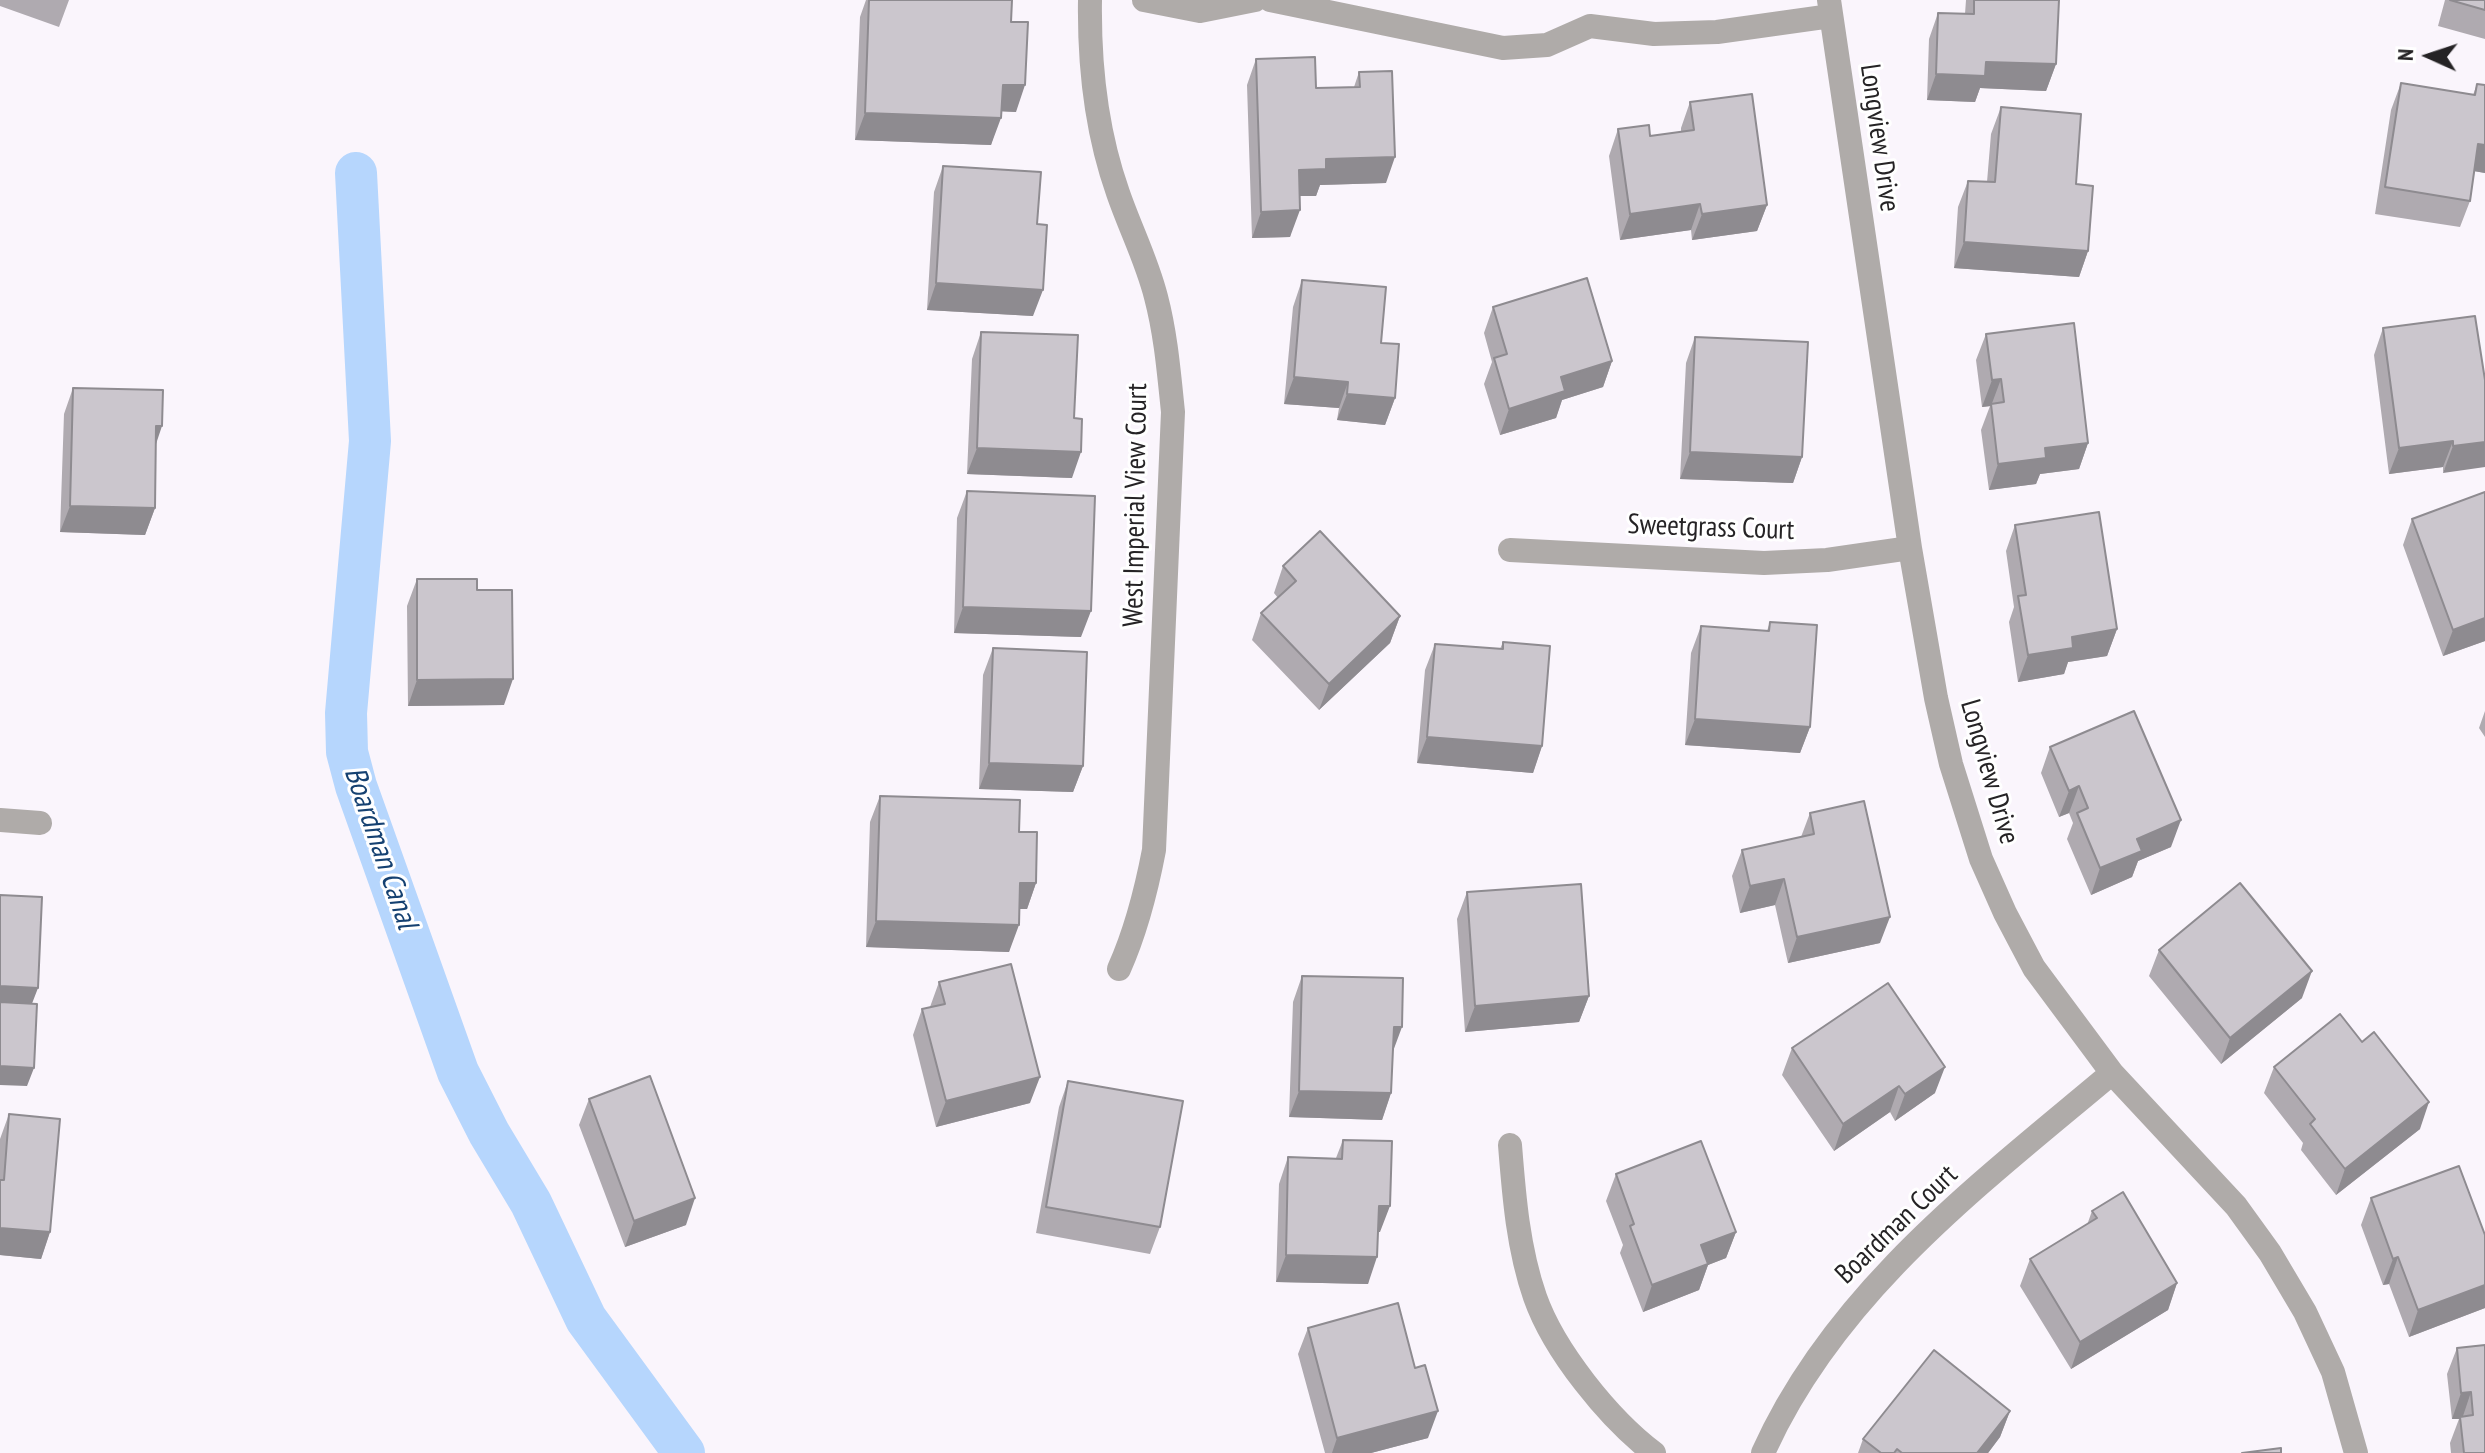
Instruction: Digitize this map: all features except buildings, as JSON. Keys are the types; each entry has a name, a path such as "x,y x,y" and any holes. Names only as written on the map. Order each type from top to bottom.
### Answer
{"street":[{"name":"West Imperial View Court","path":"1090,0 1090,55 1104,146 1157,297 1173,412 1154,850 1133,937 1119,969"},
{"path":"1144,0 1176,3 1200,11 1255,0"},
{"path":"1270,0 1503,48 1547,45 1590,26 1654,34 1717,32 1830,8"},
{"name":"Longview Drive","path":"1830,8 1910,548 1936,698 1948,751 1981,859 2034,968 2112,1073 2236,1206 2270,1253 2305,1312 2333,1372 2356,1453"},
{"name":"Sweetgrass Court","path":"1510,550 1764,563 1827,560 1910,548"},
{"path":"0,820 40,823"},
{"name":"Boardman Court","path":"1763,1453 1802,1381 1842,1322 1894,1263 1964,1198 2112,1073"},
{"path":"1510,1145 1522,1251 1536,1299 1560,1348 1596,1396 1634,1438 1654,1453"}],"waterway":[{"name":"Boardman Canal","path":"356,173 370,441 346,713 347,752 356,786 458,1072 489,1133 531,1203 586,1319 684,1453"}]}
